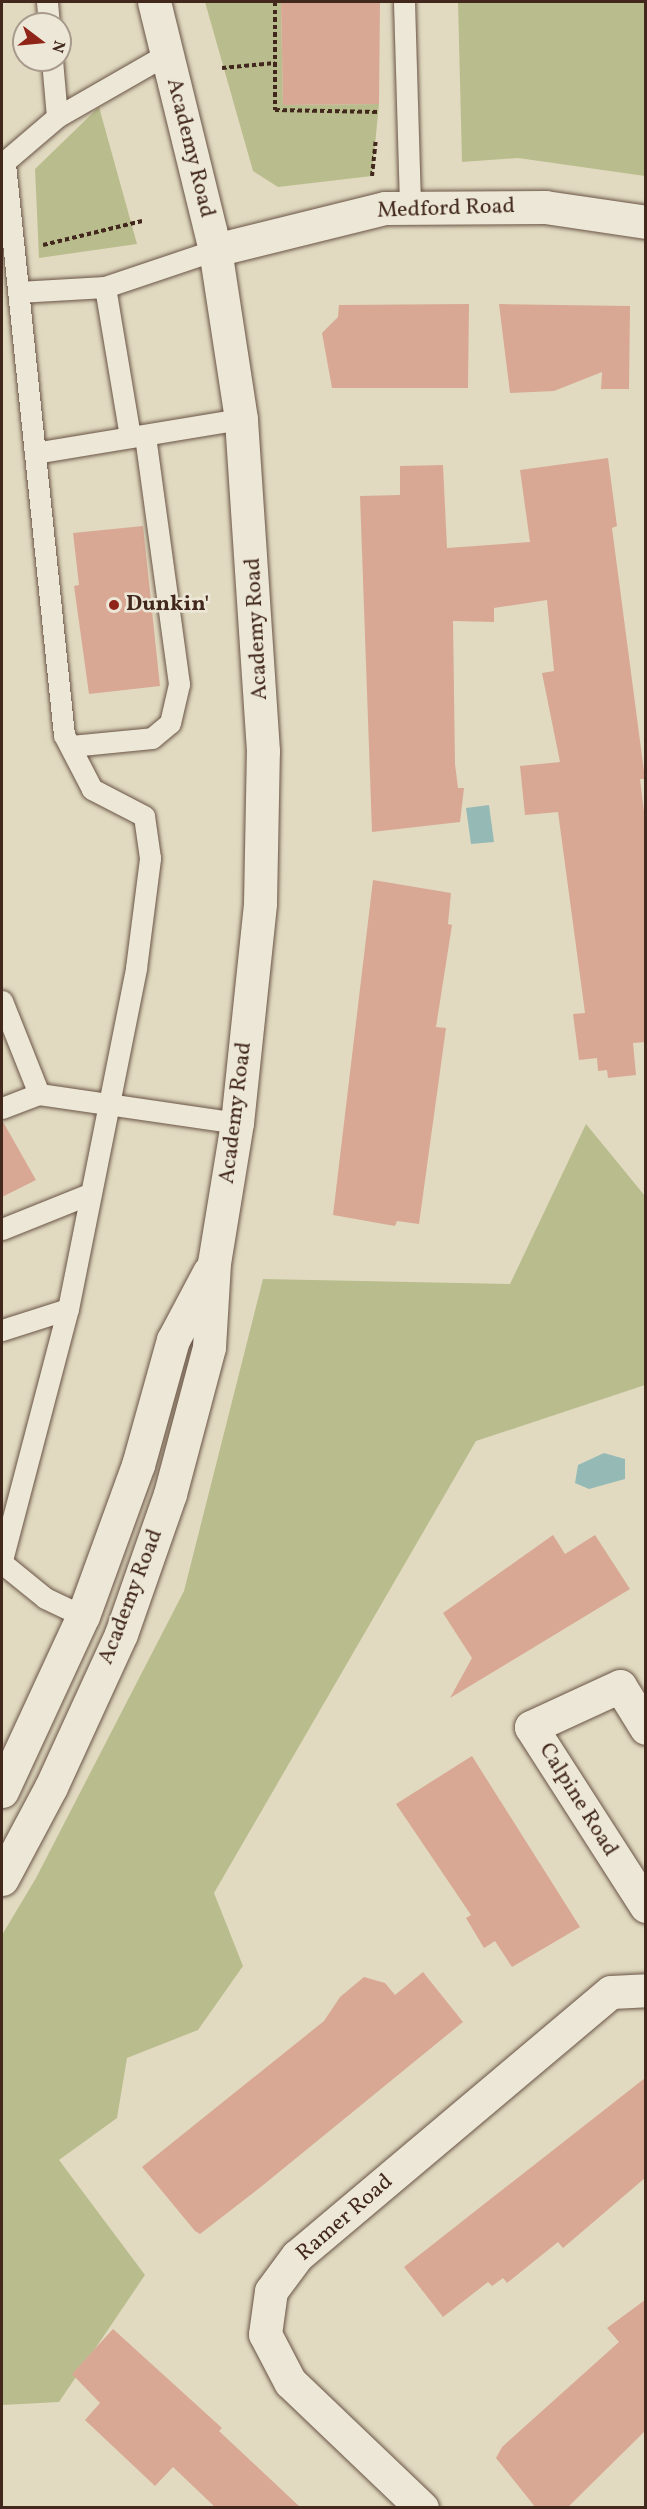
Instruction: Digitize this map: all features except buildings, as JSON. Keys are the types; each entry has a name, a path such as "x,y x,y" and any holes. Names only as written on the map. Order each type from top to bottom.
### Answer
{"main road":[{"name":"Academy Road","path":"2,1879 51,1787 121,1634 158,1526 209,1347 214,1263 237,1123 260,903 263,751 241,419 215,250 154,2"},
{"name":"Medford Road","path":"215,250 319,222 410,207 545,207 645,222"},
{"name":"Academy Road","path":"2,1791 83,1616 138,1465 173,1340 214,1263"},
{"name":"Calpine Road","path":"645,1728 620,1686 531,1727 645,1906"},
{"name":"Ramer Road","path":"422,2508 290,2382 265,2334 271,2291 297,2256 611,1992 645,1990"}],"lane":[{"path":"404,2 410,207"},
{"path":"83,1616 45,1598 2,1561 68,1309 106,1103 136,968 150,858 144,816 92,789 64,735 3,164 57,117 167,54"},
{"path":"53,72 57,117"},
{"path":"18,292 105,287 215,250"},
{"path":"70,746 152,738 170,723 179,684 138,436 105,287"},
{"path":"35,453 241,419"},
{"path":"2,1000 39,1094"},
{"path":"2,1108 39,1094 237,1123"},
{"path":"2,1229 89,1194"},
{"path":"2,1330 68,1309"}],"path":[{"path":"275,2 275,110 379,112 378,122"},
{"path":"222,68 275,63"},
{"path":"372,176 377,133"},
{"path":"38,246 142,221"}],"green space":[{"path":"205,2 281,2 283,105 379,104 372,176 278,187 253,171"},
{"path":"458,2 645,2 645,176 518,158 462,162"},
{"path":"99,107 137,244 39,258 35,169"},
{"path":"586,1124 645,1196 645,1385 476,1441 214,1893 243,1966 198,2030 127,2058 117,2118 59,2160 145,2275 59,2402 2,2405 2,1935 36,1878 184,1591 263,1279 510,1284"}],"water":[{"path":"489,805 494,842 471,844 466,808"},
{"path":"604,1453 625,1459 625,1479 589,1489 575,1483 578,1465"}],"place":[{"name":"Dunkin'","path":"114,605"}]}
